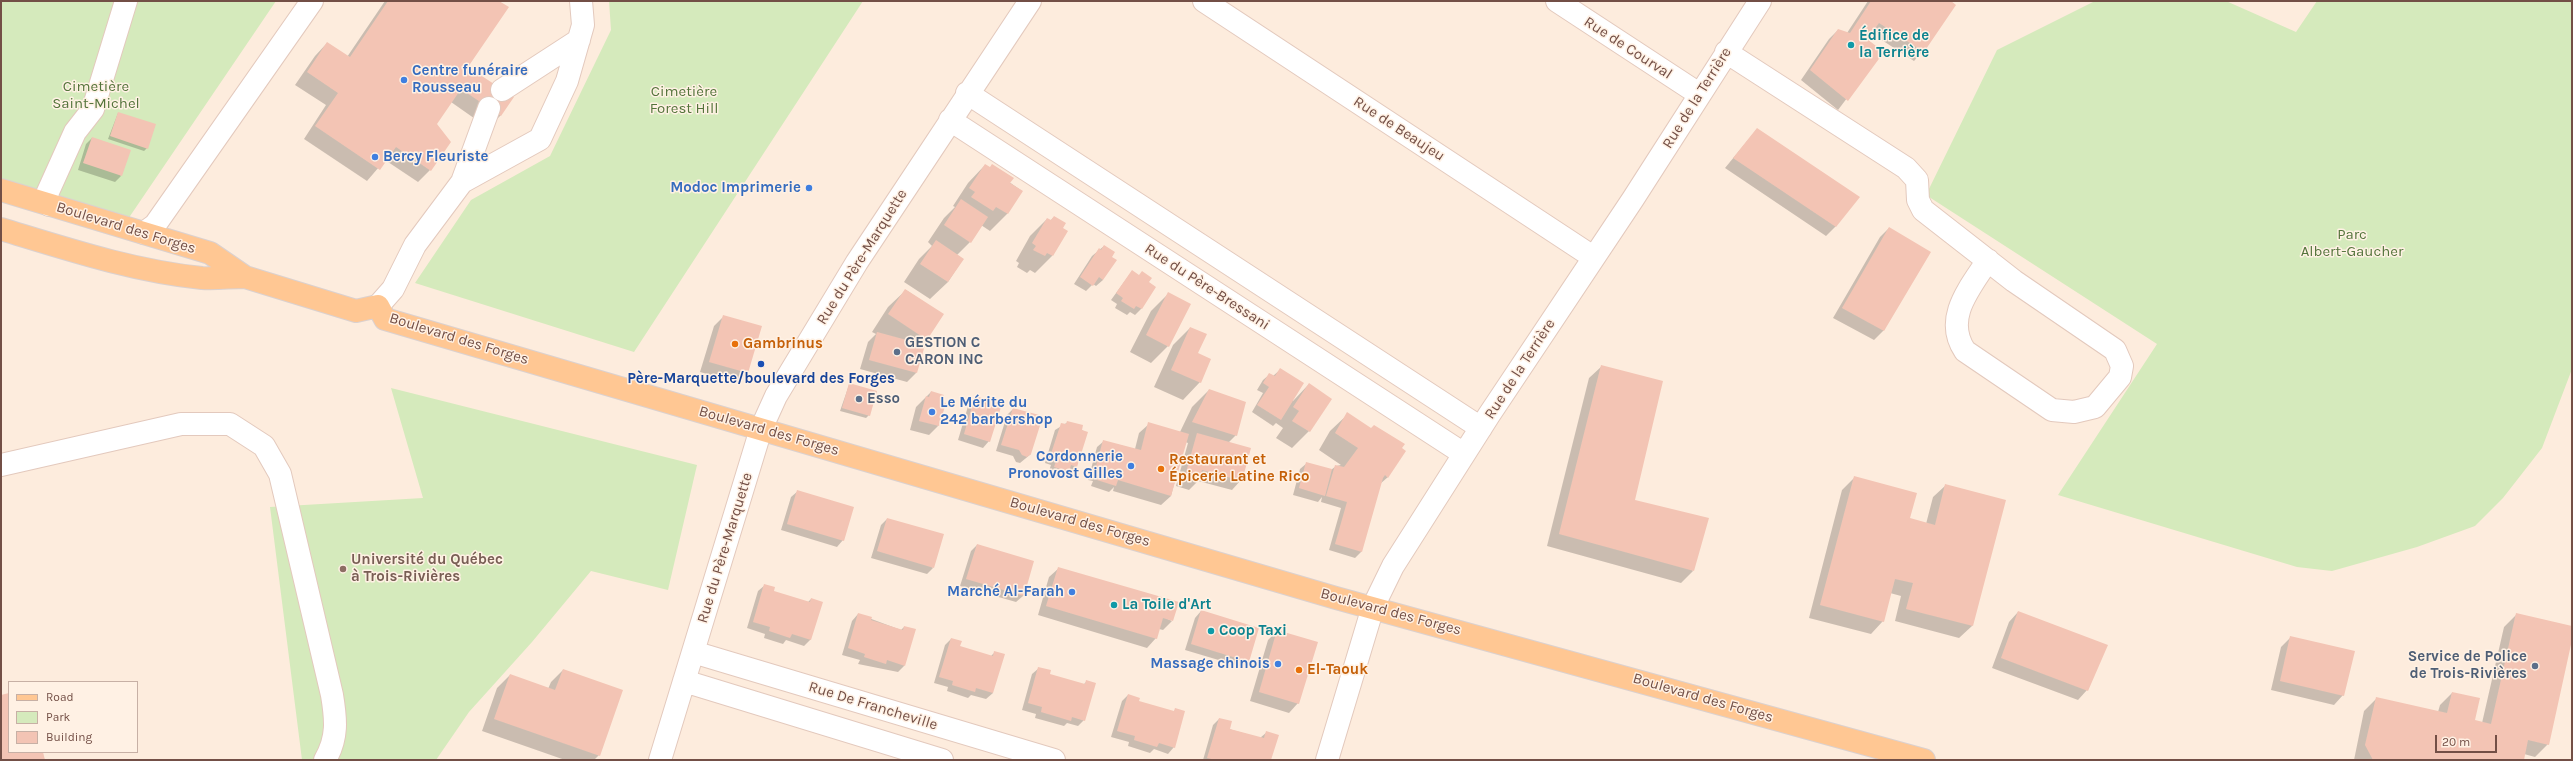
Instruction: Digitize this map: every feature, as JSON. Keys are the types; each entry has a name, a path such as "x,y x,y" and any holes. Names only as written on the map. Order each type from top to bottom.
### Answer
{"main road":[{"name":"Boulevard des Forges","path":"1,190 210,253 245,277 356,311 378,306 385,319 1876,754 1924,760"},
{"name":"Boulevard des Forges","path":"1,229 102,260 150,270 203,278 245,277"}],"street":[{"path":"49,204 47,194 75,132 93,109 126,1"},
{"path":"144,233 155,226 312,1"},
{"path":"462,182 540,139 567,81 583,25 581,1"},
{"name":"Rue du Père-Marquette","path":"660,760 761,429 776,396 823,316 967,93 1030,1"},
{"name":"Rue de Beaujeu","path":"1204,1 1593,257"},
{"name":"Rue de Courval","path":"1557,1 1699,94"},
{"name":"Rue de la Terrière","path":"1327,760 1373,607 1393,566 1464,454 1760,1"},
{"path":"502,90 579,40"},
{"path":"1726,52 1906,168 1917,180 1918,200 1923,210 1988,260 2014,281 2115,350 2122,366 2120,377 2095,407 2074,412 2052,410 1965,351 1958,341 1956,315 1962,299 1988,260"},
{"name":"Rue du Père-Bressani","path":"967,93 1481,428"},
{"path":"378,306 393,289 415,245 462,182 489,108"},
{"name":"Rue du Père-Bressani","path":"950,120 1464,454"},
{"path":"1,465 181,424 230,424 264,446 280,474 332,695 337,725 332,747 325,760"},
{"name":"Rue De Francheville","path":"693,652 1054,760"},
{"path":"684,682 942,760"}],"green space":[{"name":"Cimetière Saint-Michel","path":"1,1 276,1 126,222 1,190"},
{"name":"Cimetière Forest Hill","path":"609,1 863,1 634,352 415,283 471,200 550,156 611,30"},
{"name":"Parc Albert-Gaucher","path":"2095,1 2226,1 2296,32 2317,1 2572,1 2572,369 2542,448 2503,498 2475,526 2417,547 2332,571 2297,567 2058,495 2157,344 1926,195 1997,50"},
{"path":"391,388 697,465 668,590 591,571 532,642 469,712 436,760 302,760 270,507 423,498"}],"building":[{"name":"Centre funéraire Rousseau","path":"388,1 499,1 509,7 468,67 514,97 501,116 461,89 437,124 451,142 431,171 396,147 380,170 315,126 338,93 307,72 327,42 350,57"},
{"name":"Édifice de la Terrière","path":"1871,1 1951,1 1956,5 1924,52 1879,23 1867,39 1884,52 1848,101 1810,70 1838,29 1850,33"},
{"path":"118,112 156,124 148,149 110,136"},
{"path":"1757,128 1860,197 1836,227 1733,158"},
{"path":"92,137 131,150 122,176 83,163"},
{"path":"985,164 990,167 992,164 1014,178 1010,183 1023,191 1008,214 996,207 993,211 971,197 975,192 969,188"},
{"path":"961,199 988,217 971,243 944,225"},
{"path":"1054,216 1066,223 1063,228 1068,231 1053,256 1047,253 1045,256 1033,250 1036,246 1032,243 1047,218 1051,220"},
{"path":"1889,227 1931,252 1884,331 1842,308"},
{"path":"936,240 964,259 948,282 920,264"},
{"path":"1104,245 1115,252 1112,257 1117,260 1103,280 1099,277 1093,286 1080,277 1099,248 1101,250"},
{"path":"1132,270 1139,275 1142,271 1152,278 1149,282 1156,287 1142,309 1136,306 1134,309 1121,301 1123,298 1116,293"},
{"path":"905,289 944,314 927,340 888,314"},
{"path":"1168,292 1191,304 1169,347 1146,335"},
{"name":"Gambrinus","path":"723,315 762,326 748,373 709,362"},
{"path":"1190,327 1207,334 1198,353 1211,359 1201,383 1171,370"},
{"name":"GESTION C CARON INC","path":"877,332 925,345 917,373 869,360"},
{"path":"1601,365 1663,381 1635,500 1709,518 1694,571 1559,534"},
{"path":"1280,368 1304,383 1281,420 1257,405 1269,387 1263,383 1269,373 1275,376"},
{"name":"Esso","path":"849,383 877,391 870,416 842,408"},
{"path":"1309,383 1332,399 1310,432 1292,421 1299,411 1293,407"},
{"path":"1209,389 1246,402 1237,436 1192,422"},
{"name":"Le Mérite du 242 barbershop","path":"931,391 944,395 942,402 946,403 939,426 919,421 926,396 929,397"},
{"path":"975,396 1002,404 990,442 964,434"},
{"path":"1013,408 1043,416 1031,454 1027,457 1022,455 1019,450 1001,445"},
{"path":"1347,412 1371,428 1374,425 1405,444 1402,448 1406,451 1388,478 1385,475 1383,478 1362,552 1335,544 1347,502 1326,496 1335,465 1344,467 1358,448 1335,433"},
{"path":"1067,421 1083,425 1082,430 1088,432 1077,467 1071,465 1069,472 1054,467 1057,459 1050,457 1061,423 1066,424"},
{"path":"1148,422 1189,434 1171,496 1118,480 1116,486 1097,480 1098,475 1094,474 1103,440 1141,450"},
{"path":"1197,433 1251,448 1242,481 1202,470 1199,481 1185,476"},
{"path":"1306,462 1332,469 1325,496 1299,488"},
{"path":"1854,476 1917,493 1910,518 1935,525 1945,484 2006,500 1973,626 1906,609 1913,583 1895,579 1884,622 1820,605"},
{"path":"797,490 854,507 844,541 787,524"},
{"path":"887,518 944,534 934,568 877,551"},
{"path":"977,544 1034,561 1024,596 966,579"},
{"path":"1058,567 1179,602 1173,621 1163,618 1157,639 1046,606"},
{"path":"764,584 775,587 774,591 810,602 811,598 823,602 811,640 792,634 790,638 769,631 770,627 753,622"},
{"path":"1201,610 1259,628 1249,662 1191,644"},
{"path":"2018,611 2108,645 2088,691 2001,658"},
{"path":"858,613 872,617 871,620 903,630 904,626 916,629 905,666 887,660 886,664 864,657 865,654 848,648"},
{"name":"Service de Police de Trois-Rivières","path":"2516,613 2572,626 2572,640 2549,745 2528,740 2524,760 2373,760 2365,745 2376,697 2447,713 2452,692 2480,698 2475,720 2491,724"},
{"path":"1277,630 1318,642 1299,704 1259,692"},
{"path":"2290,636 2355,651 2344,696 2280,681"},
{"path":"951,638 962,641 960,646 993,656 994,651 1005,654 993,693 976,688 975,692 952,685 953,681 939,677"},
{"path":"1038,667 1051,670 1050,674 1085,684 1086,680 1096,683 1085,721 1072,717 1071,721 1041,712 1042,707 1028,703"},
{"path":"563,669 623,690 600,756 494,719 510,674 555,690"},
{"path":"8,693 8,753 43,753 45,760 1,760 1,695"},
{"path":"1128,694 1140,698 1139,701 1174,711 1175,708 1185,711 1175,748 1159,743 1157,747 1134,740 1135,736 1117,731"},
{"path":"1219,718 1232,721 1230,729 1264,738 1266,731 1279,735 1271,760 1216,760 1207,758"}],"place":[{"name":"Édifice de la Terrière","path":"1851,45"},
{"name":"Centre funéraire Rousseau","path":"404,80"},
{"name":"Bercy Fleuriste","path":"375,157"},
{"name":"Modoc Imprimerie","path":"809,188"},
{"name":"Gambrinus","path":"735,344"},
{"name":"GESTION C CARON INC","path":"897,352"},
{"name":"Père-Marquette/boulevard des Forges","path":"761,364"},
{"name":"Esso","path":"859,399"},
{"name":"Le Mérite du 242 barbershop","path":"932,412"},
{"name":"Cordonnerie Pronovost Gilles","path":"1131,466"},
{"name":"Restaurant et Épicerie Latine Rico","path":"1161,469"},
{"name":"Université du Québec à Trois-Rivières","path":"343,569"},
{"name":"Marché Al-Farah","path":"1072,592"},
{"name":"La Toile d'Art","path":"1114,605"},
{"name":"Coop Taxi","path":"1211,631"},
{"name":"Massage chinois","path":"1278,664"},
{"name":"Service de Police de Trois-Rivières","path":"2535,666"},
{"name":"El-Taouk","path":"1299,670"}]}
